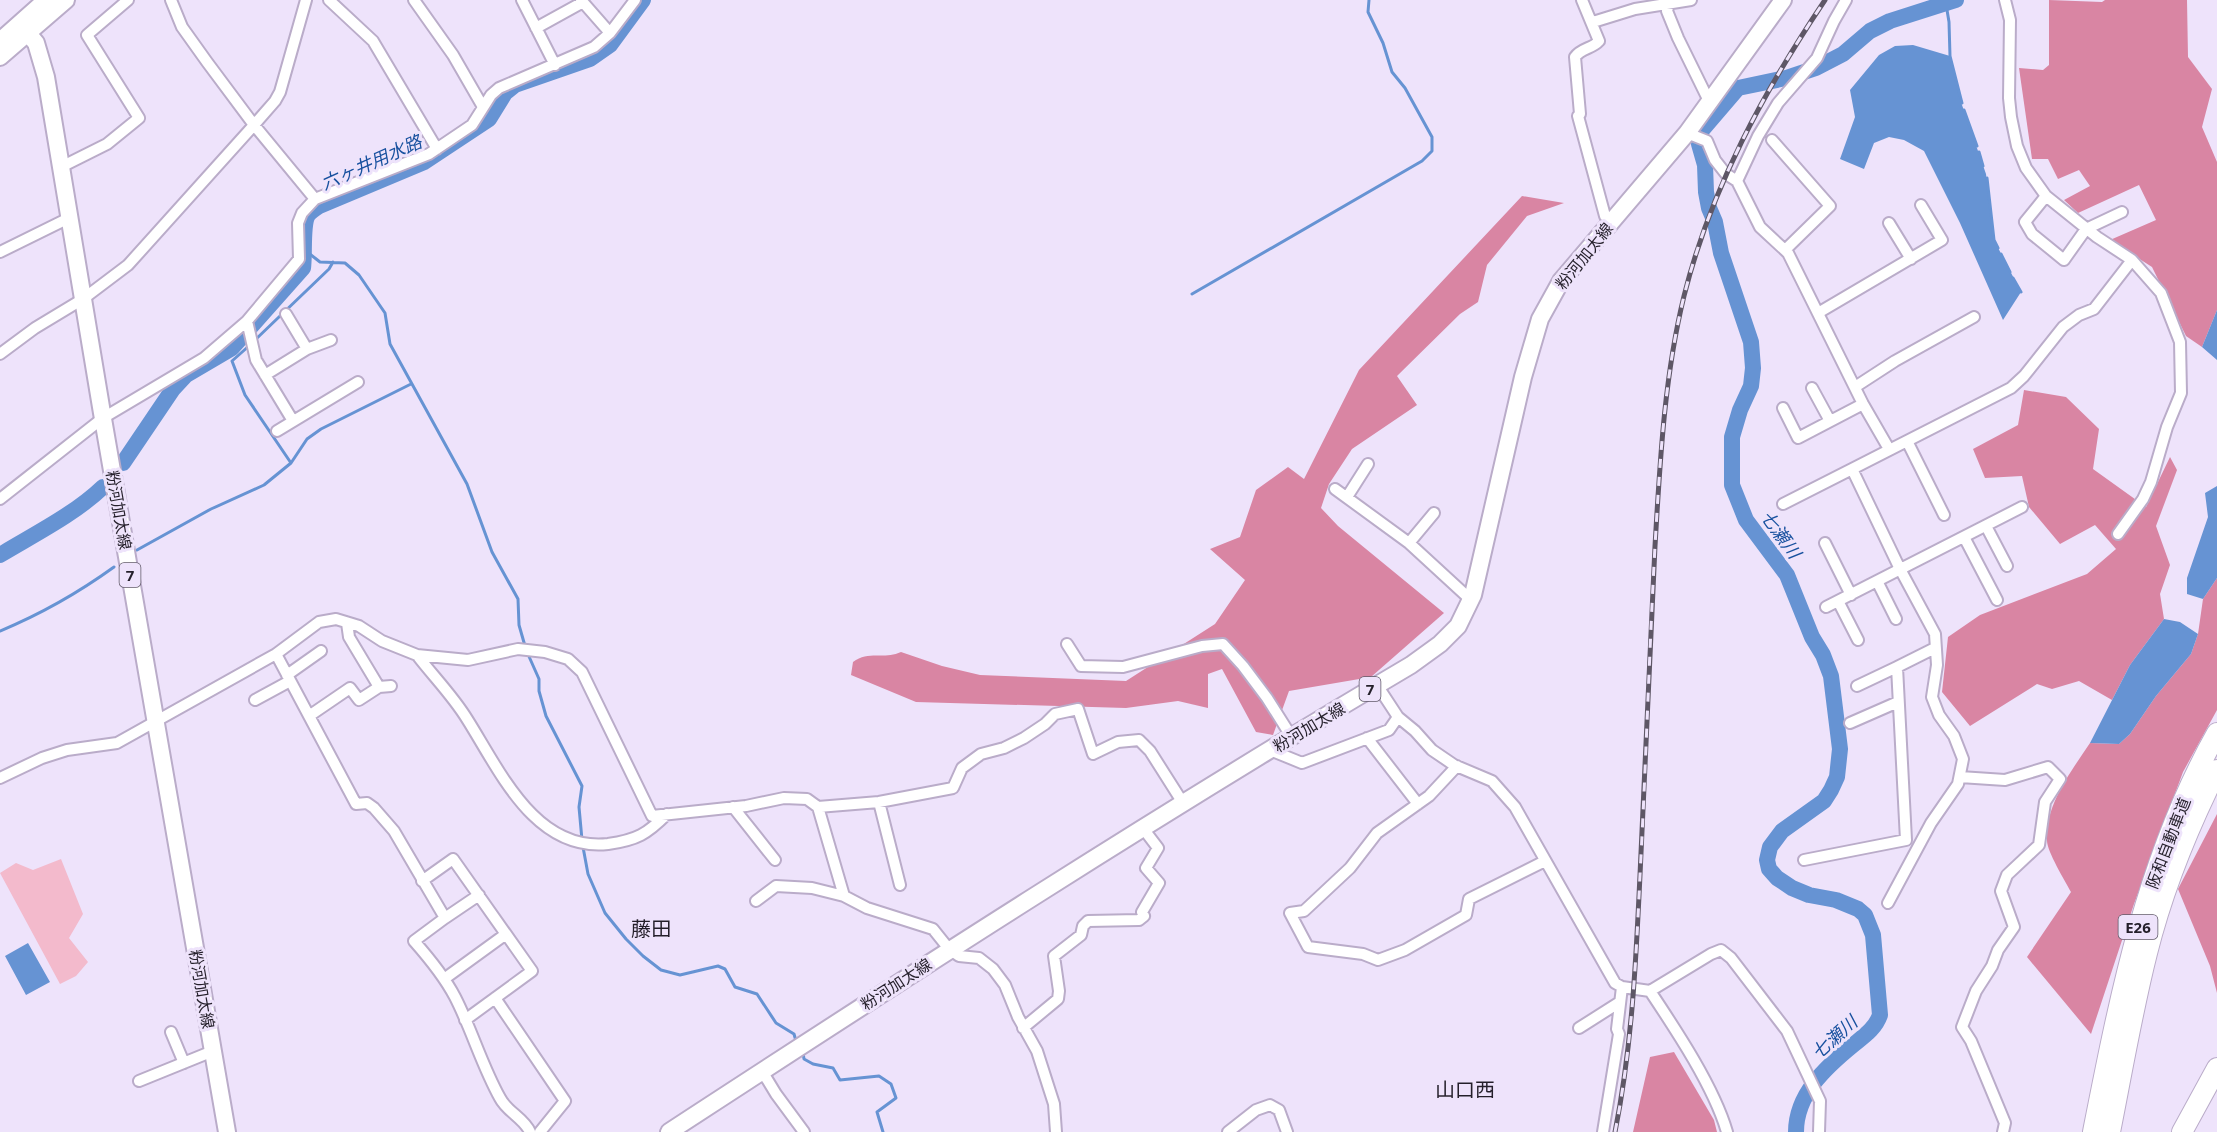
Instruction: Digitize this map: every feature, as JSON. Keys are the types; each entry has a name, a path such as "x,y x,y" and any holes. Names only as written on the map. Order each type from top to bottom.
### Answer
{"highway":[{"name":"阪和自動車道","path":"2093,1132 2120,993 2146,899 2188,791 2217,733"},
{"name":"阪和自動車道","path":"2110,1132 2147,952 2180,852 2217,770"},
{"path":"2180,852 2217,778"},
{"path":"2188,1131 2217,1068"},
{"path":"2188,1131 2217,1088"}],"main road":[{"path":"0,57 46,0"},
{"path":"0,41 24,29 66,0"},
{"name":"粉河加太線","path":"669,1132 949,949 1142,827 1411,665 1440,644 1458,626 1471,600 1523,376 1540,319 1561,281 1687,133 1783,0"},
{"name":"粉河加太線","path":"24,29 36,44 46,77 227,1132"}],"street":[{"path":"61,167 107,144 139,118 87,35 128,0"},
{"path":"171,0 182,27 254,125 315,199"},
{"path":"0,354 35,328 83,299 129,265 254,125 280,92 306,0"},
{"path":"329,0 373,41 437,149"},
{"path":"414,0 453,55 483,108"},
{"path":"522,0 555,65"},
{"path":"0,499 103,418 204,358 247,321 299,259 298,223 302,213 315,199 365,181 437,149 472,124 491,95 499,88 594,47 610,33 635,0"},
{"path":"1582,0 1599,41 1598,44 1579,51 1575,57 1580,114 1578,116 1605,216 1611,222"},
{"path":"1593,22 1670,1 1691,0"},
{"path":"1737,181 1758,136 1778,103 1817,58 1846,0"},
{"path":"2005,0 2010,20 2009,98 2017,146 2025,168 2046,196 2086,230 2132,260 2161,293 2180,342 2181,393 2167,427 2144,499 2118,534"},
{"path":"536,28 582,1 610,33"},
{"path":"1670,1 1667,10 1678,38 1706,95 1711,99"},
{"path":"1687,133 1707,141 1715,160 1726,174 1737,181 1760,227 1785,250 1863,404 1889,449"},
{"path":"1772,140 1830,206 1785,250"},
{"path":"2046,196 2025,222 2032,234 2064,260 2086,230 2122,212"},
{"path":"1818,313 1942,240 1921,205"},
{"path":"0,252 69,218"},
{"path":"1889,223 1911,259"},
{"path":"1784,504 2011,388 2024,376 2062,327 2079,315 2094,309 2132,260"},
{"path":"286,314 307,349"},
{"path":"1855,387 1895,361 1974,317"},
{"path":"247,321 252,350 293,421"},
{"path":"265,375 307,349 331,340"},
{"path":"277,431 358,382"},
{"path":"1812,388 1830,421"},
{"path":"1782,408 1798,438 1863,404"},
{"path":"1907,441 1944,514"},
{"path":"1347,497 1368,464"},
{"path":"1852,469 1900,569 1935,634 1937,665 1932,697 1939,715 1954,736 1963,759 1958,784 1931,823 1888,903"},
{"path":"1335,489 1409,543 1471,600"},
{"path":"1826,608 2022,507"},
{"path":"1409,543 1434,513"},
{"path":"1986,526 2007,566"},
{"path":"1964,537 1997,600"},
{"path":"1825,543 1851,595"},
{"path":"1877,581 1896,619"},
{"path":"1838,601 1858,640"},
{"path":"0,778 42,758 67,750 117,743 276,654 319,622 336,620 359,626 382,641 417,655 468,660 518,649 555,654 568,659 582,672 652,816 734,807 784,798 807,799 818,807 837,879 844,896"},
{"path":"309,716 350,688 359,700 385,686 349,637 347,623"},
{"path":"1067,644 1081,666 1123,667 1202,646 1223,644 1255,682 1292,736"},
{"path":"1857,686 1935,648"},
{"path":"255,700 289,678 321,651"},
{"path":"276,654 356,804 367,803 394,831 445,918"},
{"path":"417,655 466,717 493,764 522,803 564,839 589,845 623,842 651,831 667,814"},
{"path":"1804,860 1906,840 1897,667"},
{"path":"1377,685 1398,717 1432,750 1457,766 1492,780 1515,807 1615,983 1622,987 1650,990 1721,950 1731,958 1787,1031 1820,1101 1820,1132"},
{"path":"1850,723 1898,702"},
{"path":"818,807 879,802 953,788 962,768 981,754 1004,748 1024,738 1046,724 1055,714 1078,709 1093,754 1118,742 1139,740 1150,751 1183,803"},
{"path":"1270,750 1302,763 1389,730 1398,717"},
{"path":"1367,738 1418,804"},
{"path":"1457,766 1429,796 1377,833 1350,868 1304,911 1290,914 1308,947 1363,954 1378,960 1405,950 1466,915 1469,899 1545,861"},
{"path":"1960,777 2005,780 2048,767 2060,779 2045,802 2039,844 2007,875 2001,891 2014,927 1998,950 1992,966 1976,991 1962,1027 1971,1041 2005,1123 2003,1132"},
{"path":"879,802 900,885"},
{"path":"734,807 775,860"},
{"path":"1023,1028 1058,999 1054,956 1081,935 1083,926 1088,921 1139,920 1144,916 1142,912 1159,883 1146,868 1158,848 1142,827"},
{"path":"422,881 453,859 532,971 465,1020"},
{"path":"756,901 776,886 812,888 844,896 867,908 933,928 949,949 960,956 979,958 993,969 1005,986 1023,1028 1037,1051 1054,1104 1056,1132"},
{"path":"478,895 414,941 444,979 502,1102 527,1124 530,1132"},
{"path":"444,979 506,934"},
{"path":"1603,1132 1619,1034 1617,1029 1622,987"},
{"path":"1650,990 1722,1114 1727,1132"},
{"path":"495,998 565,1101 540,1132"},
{"path":"1579,1029 1620,1002"},
{"path":"171,1032 184,1063"},
{"path":"139,1081 213,1051"},
{"path":"762,1071 804,1132"},
{"path":"1228,1132 1256,1110 1269,1105 1279,1110 1287,1132"}],"shaded area":[{"path":"2049,0 2102,2 2105,0 2187,0 2188,57 2212,89 2202,127 2217,162 2217,310 2202,347 2186,336 2152,267 2110,240 2156,220 2139,185 2078,213 2064,200 2090,186 2079,170 2058,179 2048,159 2032,159 2019,68 2043,70 2049,65"},
{"path":"1522,196 1564,203 1527,216 1487,265 1478,302 1460,314 1397,376 1417,405 1352,449 1329,484 1321,508 1338,526 1444,613 1371,677 1289,691 1273,735 1256,732 1222,669 1208,674 1208,708 1178,701 1126,708 916,702 851,675 853,662 859,658 901,652 942,666 980,675 1126,681 1215,624 1245,580 1210,549 1240,537 1256,490 1288,467 1304,479 1359,370"},
{"path":"2024,390 2066,397 2099,429 2093,469 2146,507 2170,457 2177,470 2156,526 2170,565 2160,594 2164,619 2130,665 2112,700 2079,681 2052,689 2037,684 1970,726 1942,692 1948,637 1980,615 2087,574 2116,549 2095,525 2060,544 2029,507 2022,476 1985,478 1973,449 2018,425"},
{"path":"2217,578 2217,710 2183,772 2134,904 2091,1034 2027,957 2071,892 2048,846 2047,827 2050,814 2061,789 2090,743 2119,744 2130,734 2156,696 2191,654 2198,634 2203,599"},
{"path":"2217,814 2217,993 2210,966 2178,889"},
{"path":"61,859 83,914 69,938 88,962 76,976 60,984 0,873 16,863 33,870"},
{"path":"1674,1052 1714,1120 1717,1132 1633,1132 1650,1057"}],"water":[{"path":"1913,45 1950,56 1962,105 1986,174 1994,240 2021,292 2003,320 1960,223 1924,151 1904,140 1889,137 1874,143 1864,169 1840,159 1855,117 1850,90 1879,55 1895,46"},
{"path":"2217,310 2217,360 2202,347"},
{"path":"2217,486 2217,578 2203,599 2187,594 2187,578 2208,517 2205,493"},
{"path":"2164,619 2180,622 2198,634 2191,654 2156,696 2130,734 2119,744 2090,743 2130,665"},
{"path":"28,943 50,982 26,995 5,956"}],"waterway":[{"name":"六ヶ井用水路","path":"123,463 173,389 186,375 232,348 303,268 305,225 310,213 319,206 424,162 489,119 505,93 515,85 590,59 610,45 643,0"},
{"path":"1192,294 1422,161 1432,151 1432,137 1405,88 1392,72 1383,43 1368,12 1369,0"},
{"name":"七瀬川","path":"1796,1132 1801,1105 1814,1082 1869,1032 1880,1015 1873,935 1865,915 1858,909 1836,900 1809,895 1792,888 1777,878 1769,869 1767,860 1770,847 1782,831 1824,801 1837,777 1840,749 1831,676 1823,655 1812,637 1787,575 1746,520 1732,485 1732,437 1740,410 1751,386 1753,368 1751,342 1721,253 1715,222 1709,208 1705,165 1699,144 1702,130 1738,88 1786,78 1816,68 1843,54 1870,31 1890,21 1956,0"},
{"path":"1946,4 1950,56 1962,103"},
{"path":"1964,110 1977,146"},
{"path":"1979,152 1983,166"},
{"path":"1987,178 1994,240 1998,248"},
{"path":"306,251 320,262 345,263 359,275 385,313 390,344 467,484 492,552 518,599 519,625 525,646"},
{"path":"2001,254 2010,272"},
{"path":"255,340 329,269 333,262"},
{"path":"2013,278 2021,292"},
{"path":"250,345 232,361 245,395 291,463"},
{"path":"137,550 211,509 264,485 291,463 307,439 321,429 411,384"},
{"name":"六ヶ井用水路","path":"0,555 67,515 103,487"},
{"path":"0,631 59,602 114,567"},
{"path":"527,652 539,679 539,691 546,716 582,786 579,807 582,840"},
{"path":"583,847 588,874 605,913 643,956 661,970 680,975 718,966 725,969 735,987 757,994 776,1023 794,1034 796,1041"},
{"path":"803,1053 804,1059 813,1064 833,1068 840,1080 879,1076 891,1084 896,1098 877,1112 883,1132"}],"railway":[{"path":"1615,1132 1626,1068 1632,1004 1659,483 1667,389 1677,327 1695,256 1724,179 1781,69 1825,0"}],"district":[{"name":"藤田","path":"651,928"},
{"name":"山口西","path":"1465,1089"}]}
